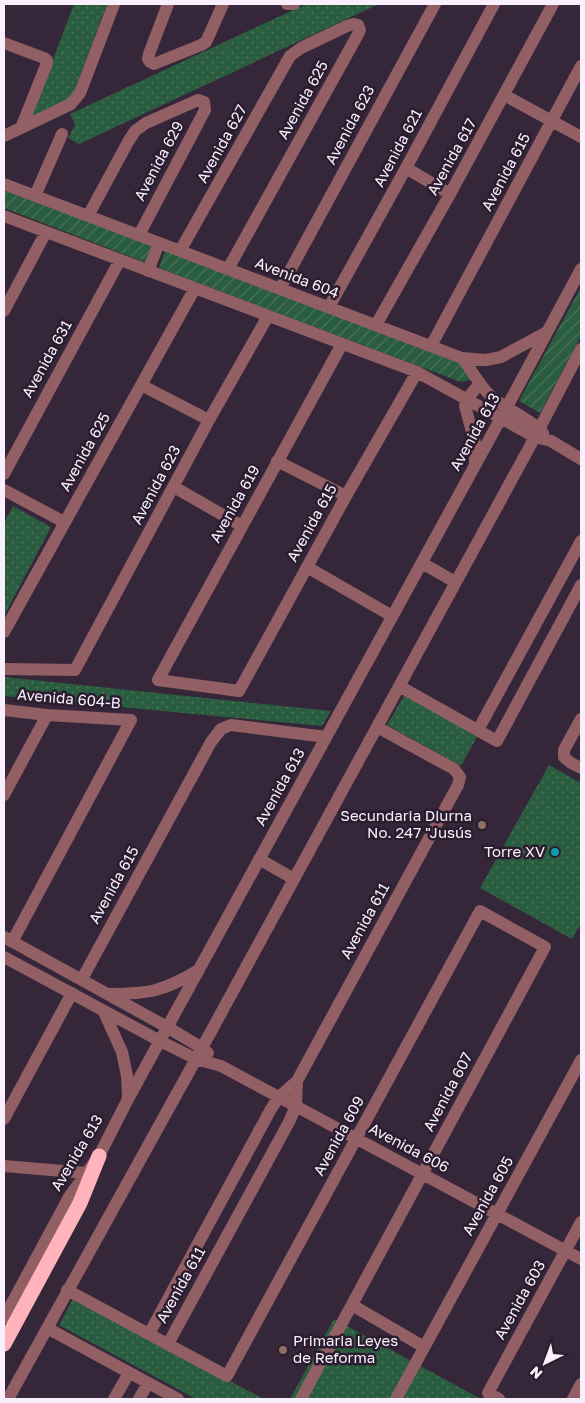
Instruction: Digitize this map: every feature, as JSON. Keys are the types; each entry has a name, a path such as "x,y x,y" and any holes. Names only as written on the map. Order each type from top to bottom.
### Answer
{"highway":[{"path":"4,1344 80,1203 98,1156"}],"street":[{"path":"4,136 71,104 80,93 114,4"},
{"path":"168,4 149,54 148,59 154,64 206,42 223,4"},
{"path":"287,4 294,4"},
{"name":"Avenida 623","path":"280,289 435,4"},
{"name":"Avenida 621","path":"329,307 494,4"},
{"name":"Avenida 617","path":"376,325 554,4"},
{"name":"Avenida 627","path":"180,251 293,53 348,26 354,24 358,26"},
{"name":"Avenida 625","path":"228,269 357,36 360,30 358,26"},
{"path":"4,44 44,58 47,63 22,128"},
{"name":"Avenida 615","path":"431,346 581,66"},
{"path":"504,95 581,137"},
{"name":"Avenida 629","path":"88,216 135,131 146,122 198,100 204,102 205,110 139,235"},
{"path":"35,196 62,134"},
{"path":"406,168 450,194"},
{"name":"Avenida 604","path":"4,184 462,358 486,360 501,357 547,332"},
{"path":"4,216 417,372 467,399 504,413 581,459"},
{"path":"4,311 46,232"},
{"path":"148,271 159,243"},
{"name":"Avenida 631","path":"4,474 120,260"},
{"name":"Avenida 613","path":"4,1318 69,1198 98,1156 580,272"},
{"name":"Avenida 625","path":"4,632 195,288"},
{"name":"Avenida 623","path":"75,670 209,420 268,316"},
{"name":"Avenida 619","path":"239,691 158,680 342,344"},
{"path":"8,1399 377,727 581,349"},
{"path":"462,358 504,413"},
{"name":"Avenida 615","path":"239,691 346,496 417,372"},
{"path":"475,465 475,443 465,406 467,399 480,383"},
{"path":"141,385 209,420"},
{"path":"277,461 346,496"},
{"path":"174,487 242,526"},
{"path":"4,490 64,522"},
{"path":"478,730 581,541"},
{"path":"422,563 455,582"},
{"path":"307,567 392,616"},
{"path":"399,686 497,741 581,585"},
{"name":"Avenida 604-B","path":"4,669 75,670"},
{"name":"Avenida 604-B","path":"4,710 47,716 131,720 8,940"},
{"path":"4,795 47,716"},
{"path":"581,719 564,750 564,757 581,768"},
{"name":"Avenida 615","path":"82,979 211,742 221,729 231,725 326,737"},
{"name":"Avenida 611","path":"149,1334 271,1109 297,1080 458,785 460,777 454,769 377,727"},
{"path":"259,859 294,879"},
{"name":"Avenida 607","path":"301,1399 545,947 480,911"},
{"name":"Avenida 609","path":"168,1344 227,1376 480,911"},
{"name":"Avenida 606","path":"8,940 167,1027 199,1053 221,1066 581,1259"},
{"name":"Avenida 606","path":"4,959 72,993 160,1041 199,1053"},
{"path":"107,994 146,992 162,989 198,971"},
{"path":"4,1119 72,993"},
{"path":"116,1018 124,1003"},
{"path":"104,1012 122,1052 127,1076 128,1099"},
{"name":"Avenida 605","path":"396,1399 581,1060"},
{"name":"Avenida 611","path":"168,1344 289,1122 296,1106 297,1080"},
{"path":"4,1166 86,1173"},
{"name":"Avenida 603","path":"494,1396 581,1222"},
{"path":"67,1290 168,1344"},
{"path":"352,1306 424,1347"},
{"path":"47,1328 178,1399"},
{"path":"114,1399 129,1373"},
{"path":"139,1399 148,1383"},
{"path":"573,1399 581,1384"}],"green space":[{"path":"74,4 107,4 72,97 30,120"},
{"path":"306,4 379,4 79,144 68,138 75,125 70,114"},
{"path":"4,189 153,246 147,263 4,208"},
{"path":"165,250 462,362 472,379 464,382 458,381 159,268"},
{"path":"581,287 581,336 540,413 519,401"},
{"path":"13,506 51,527 4,616 4,523"},
{"path":"4,677 331,711 322,726 4,696"},
{"path":"405,694 478,735 461,766 387,725"},
{"path":"549,765 581,783 581,923 572,939 480,888"},
{"path":"73,1299 264,1399 196,1399 59,1325"},
{"path":"334,1319 481,1399 290,1399"}],"place":[{"name":"Secundaria Diurna No. 247 \"Jusús","path":"482,825"},
{"name":"Torre XV","path":"555,852"},
{"name":"Primaria Leyes de Reforma","path":"283,1350"}]}
